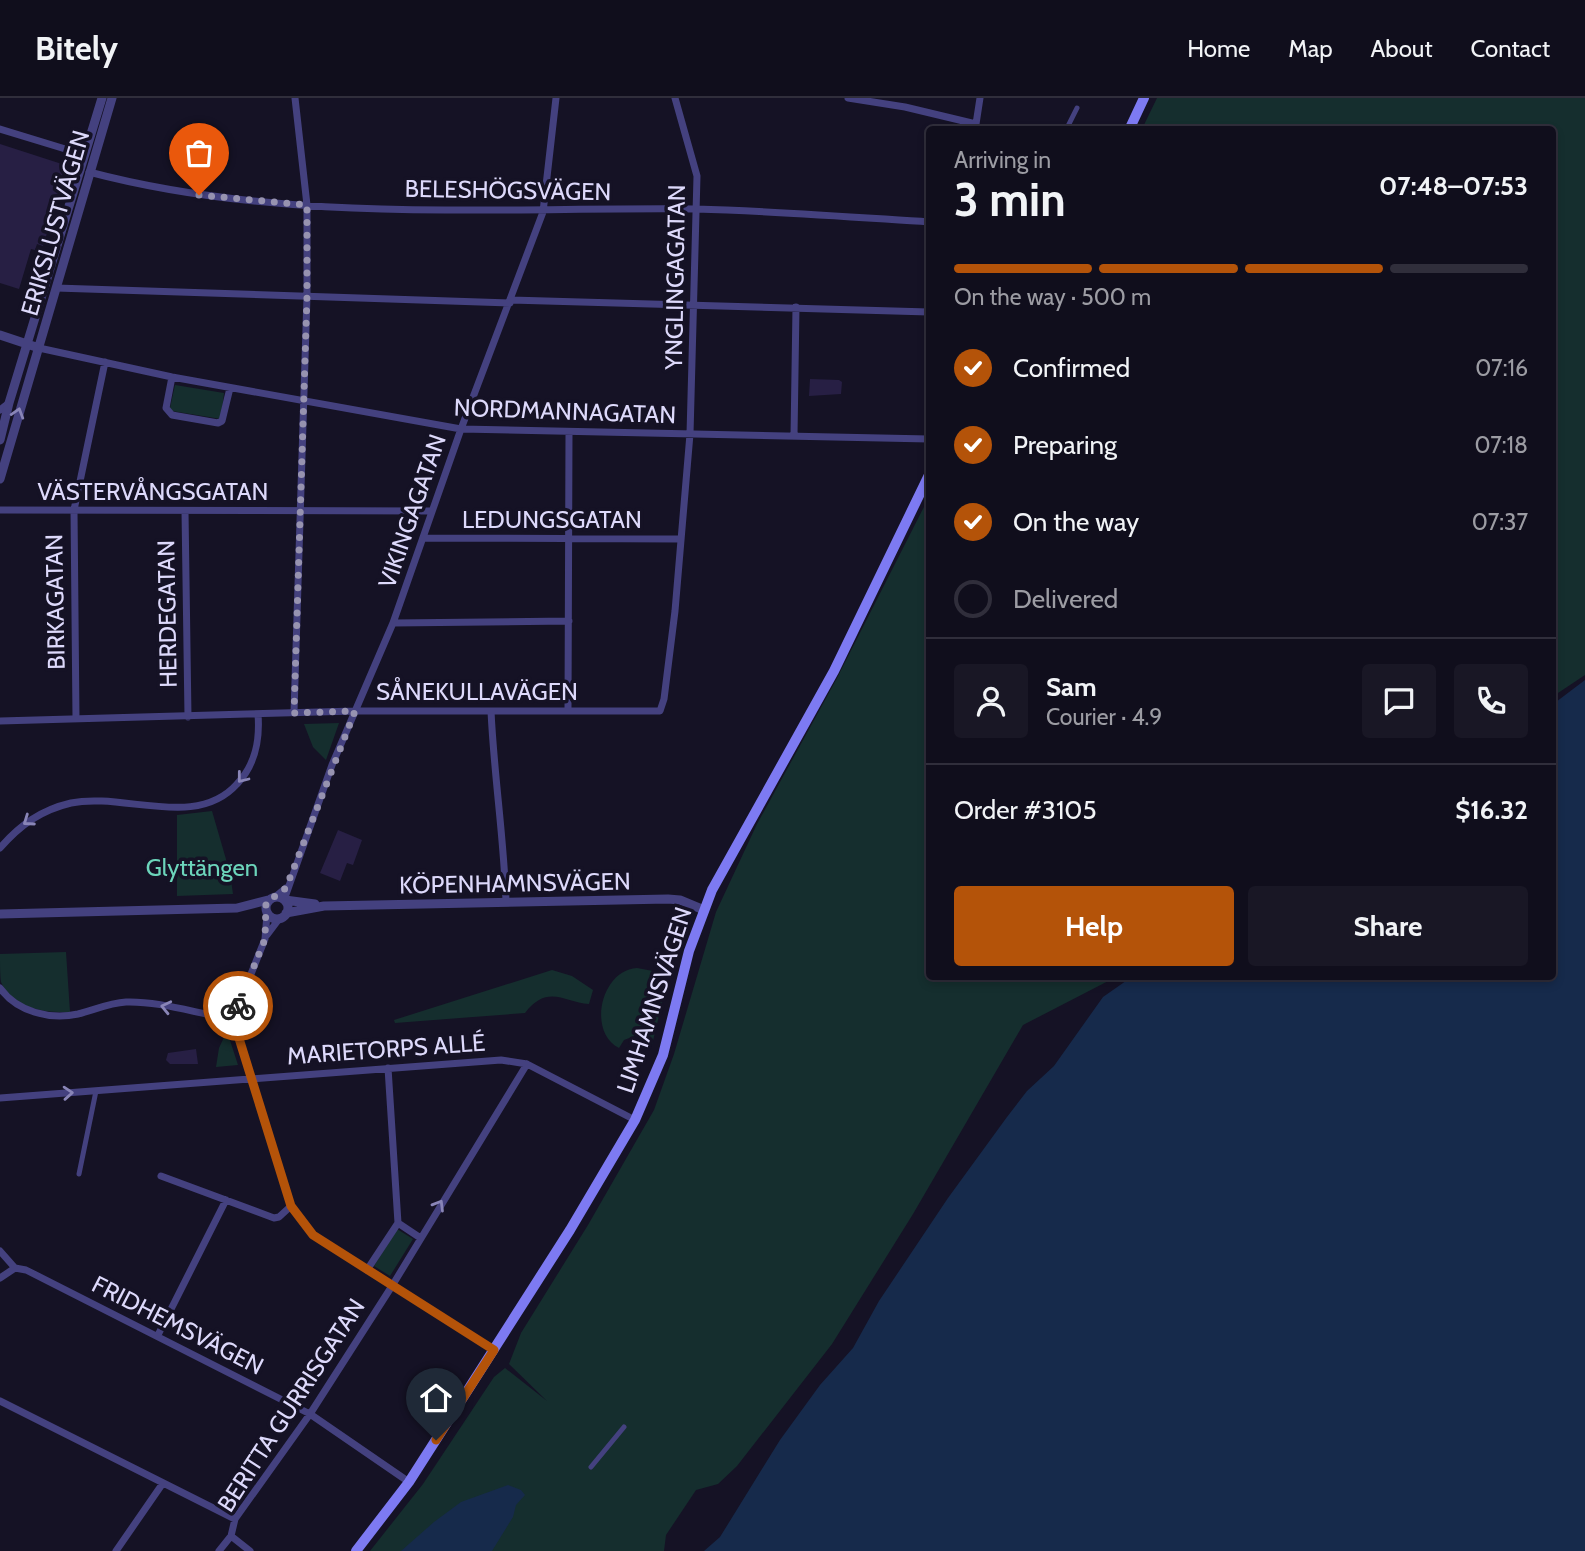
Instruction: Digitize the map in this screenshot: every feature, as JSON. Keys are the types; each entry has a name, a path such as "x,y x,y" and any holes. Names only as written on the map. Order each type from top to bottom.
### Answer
{"main road":[{"path":"1131,126 1144,98"},
{"name":"LIMHAMNSVÄGEN","path":"356,1551 409,1482 595,1189 635,1120 663,1055 689,951 712,890 834,671 926,481"}],"street":[{"name":"ERIKSLUSTVÄGEN","path":"0,440 26,345 102,98"},
{"name":"ERIKSLUSTVÄGEN","path":"0,479 113,98"},
{"path":"294,713 307,296 307,205 295,98"},
{"name":"VIKINGAGATAN","path":"278,899 286,888 355,711 393,623 461,429 543,212 556,98"},
{"name":"YNGLINGAGATAN","path":"660,711 664,699 675,611 690,434 694,304 696,168 675,98"},
{"path":"848,98 905,107 973,126"},
{"path":"901,98 905,107"},
{"path":"977,126 980,98"},
{"path":"1068,126 1077,108"},
{"path":"0,129 85,155"},
{"name":"BELESHÖGSVÄGEN","path":"89,172 157,188 307,205 543,212 696,209 926,222"},
{"path":"56,288 926,312"},
{"path":"794,436 796,307"},
{"path":"0,335 39,348"},
{"name":"NORDMANNAGATAN","path":"39,348 172,377 461,429 926,439"},
{"name":"BIRKAGATAN","path":"76,719 74,510 105,362"},
{"path":"172,377 166,408 172,415 218,423 222,421 230,388"},
{"path":"0,410 9,403"},
{"path":"568,710 569,432"},
{"name":"VÄSTERVÅNGSGATAN","path":"0,510 432,511"},
{"name":"HERDEGATAN","path":"185,511 188,717"},
{"name":"LEDUNGSGATAN","path":"423,538 680,539"},
{"path":"393,623 569,621"},
{"name":"SÅNEKULLAVÄGEN","path":"0,721 355,711 660,711"},
{"path":"491,711 493,769 499,799 506,902"},
{"path":"0,848 15,831 35,816 73,803 197,806 220,799 233,789 250,766 257,748 258,714"},
{"path":"265,939 267,914 278,899"},
{"path":"278,899 283,916 265,939 233,1019 291,1206 313,1235 494,1350"},
{"name":"KÖPENHAMNSVÄGEN","path":"0,914 237,908 278,899 324,906 668,899 680,900 704,910"},
{"name":"KÖPENHAMNSVÄGEN","path":"237,908 283,916 324,906"},
{"path":"0,988 6,997 37,1014 75,1014 125,1002 156,1004 233,1019"},
{"name":"MARIETORPS ALLÉ","path":"0,1098 501,1060 527,1064 635,1120"},
{"name":"BERITTA GURRISGATAN","path":"219,1551 231,1536 235,1519 310,1414 392,1286 419,1237 527,1064"},
{"path":"367,1270 398,1223 388,1068"},
{"path":"79,1174 96,1091"},
{"path":"160,1176 274,1218 291,1206"},
{"path":"158,1335 226,1200"},
{"path":"398,1223 419,1237"},
{"name":"FRIDHEMSVÄGEN","path":"0,1251 15,1268 26,1270 158,1335 310,1414 409,1482"},
{"path":"0,1278 15,1268"},
{"path":"0,1401 235,1519"},
{"path":"591,1467 624,1427"},
{"path":"116,1551 163,1483"},
{"path":"231,1536 250,1551"}],"green space":[{"path":"1157,98 1585,98 1585,675 1556,694 1556,126 1143,126"},
{"path":"175,385 224,393 221,419 172,411 170,408"},
{"path":"926,503 926,980 1110,980 1023,1025 913,1214 832,1344 737,1466 718,1484 696,1490 666,1535 664,1551 370,1551 423,1484 494,1377 505,1368 547,1401 509,1364 521,1333 588,1225 654,1110 674,1054 716,912 757,824 836,680"},
{"path":"339,723 326,760 313,747 304,724"},
{"name":"Glyttängen","path":"212,811 230,873 233,894 177,896 177,815"},
{"path":"66,952 70,1012 31,1008 13,998 1,982 0,954"},
{"path":"637,968 669,974 652,1045 637,1035 624,1040 619,1048 609,1040 603,1029 602,1003 614,979 625,971"},
{"path":"552,970 572,976 593,990 589,1004 549,997 533,1004 525,1013 395,1023 394,1020"},
{"path":"227,1031 238,1065 216,1067 219,1048"},
{"path":"397,1229 413,1239 390,1276 374,1266"}],"water":[{"path":"1585,680 1585,1551 704,1551 720,1537 780,1440 820,1385 853,1348 879,1301 948,1198 1007,1117 1027,1091 1054,1066 1103,997 1127,980 1556,980 1556,702"},
{"path":"508,1485 521,1490 525,1495 516,1505 513,1517 492,1551 401,1551 461,1502"}],"building":[{"path":"0,144 68,166 43,246 37,244 35,250 31,249 19,289 0,283"},
{"path":"810,379 839,380 842,382 841,394 809,396"},
{"path":"338,830 362,840 353,865 347,863 340,881 320,873"},
{"path":"196,1049 198,1064 170,1064 166,1060 168,1053"}],"way so far":[{"path":"199,195 307,205 307,296 294,713 355,711 286,888 266,903 265,939 238,1006"}],"route":[{"path":"238,1006 233,1019 291,1206 302,1223 313,1235 494,1350 436,1440"}]}
